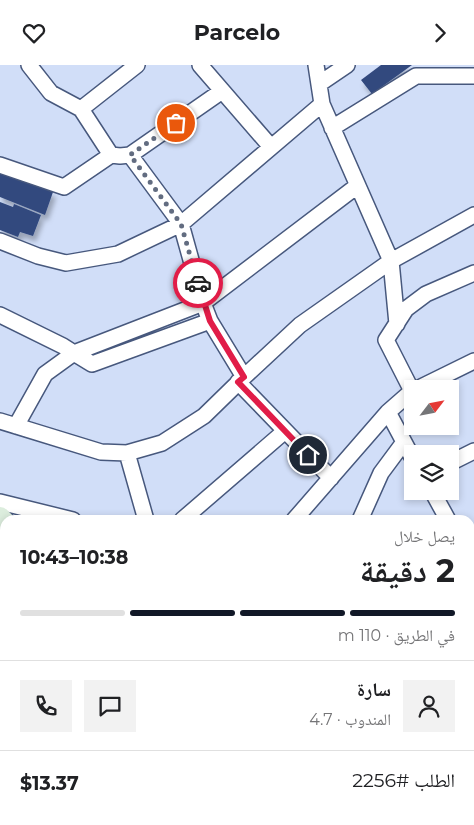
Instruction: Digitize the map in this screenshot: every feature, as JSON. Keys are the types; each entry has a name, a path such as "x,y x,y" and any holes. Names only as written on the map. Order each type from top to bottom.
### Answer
{"street":[{"path":"29,65 51,93 81,109 112,155"},
{"path":"81,109 137,65"},
{"path":"200,65 271,147"},
{"path":"316,65 322,104 391,261 397,323"},
{"path":"319,84 347,65"},
{"path":"332,128 416,76 437,71 474,77"},
{"path":"0,165 64,187 112,155 130,155 222,91"},
{"path":"0,241 38,256 66,263 118,254 181,224 322,104"},
{"path":"130,155 181,224 210,321 241,380 285,431 330,478"},
{"path":"16,426 44,374 74,353 204,303 357,185"},
{"path":"0,421 101,452 127,453 162,443 204,416 300,325 391,261 473,217"},
{"path":"406,380 386,340 406,309 426,294 474,273"},
{"path":"0,315 63,346 92,363 210,321"},
{"path":"435,380 474,361"},
{"path":"298,515 388,412 404,398"},
{"path":"388,412 406,445"},
{"path":"188,515 285,431"},
{"path":"362,515 381,473 404,441"},
{"path":"459,458 474,451"},
{"path":"127,453 145,515"},
{"path":"437,500 445,515"},
{"path":"0,502 53,515"}],"building":[{"path":"381,65 412,65 372,94 361,80"},
{"path":"0,172 42,183 40,187 53,192 45,215 0,197"},
{"path":"0,202 13,207 14,204 41,215 33,236 20,232 18,237 0,230"}],"way so far":[{"path":"176,123 130,155 181,224 198,283"}],"route":[{"path":"198,283 210,321 244,377 238,382 308,455"}]}
